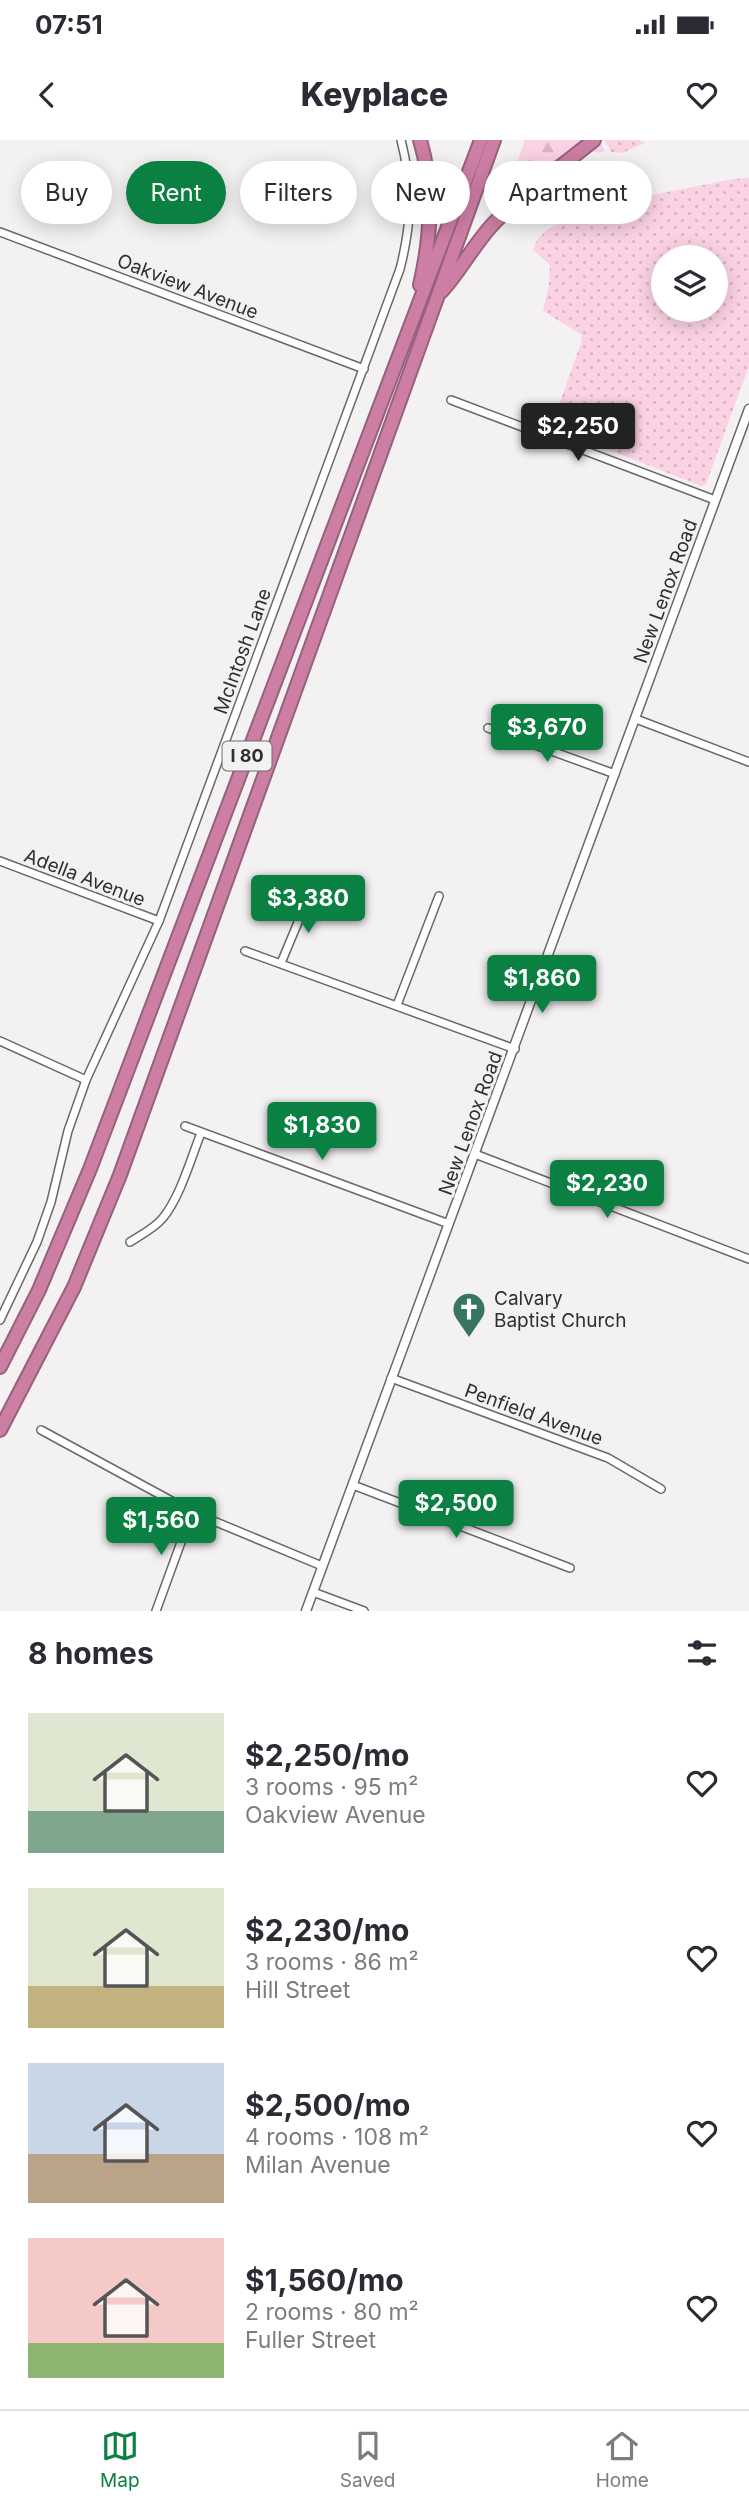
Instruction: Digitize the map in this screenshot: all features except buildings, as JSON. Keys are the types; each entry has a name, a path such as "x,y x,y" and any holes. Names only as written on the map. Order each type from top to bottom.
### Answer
{"highway":[{"path":"410,330 428,248 428,188 420,140"},
{"name":"I 80","path":"0,1367 39,1290 90,1169 481,140"},
{"name":"I 80","path":"0,1430 74,1286 120,1175 494,140"},
{"path":"436,298 498,219 594,140"}],"street":[{"name":"McIntosh Lane","path":"0,1320 37,1242 51,1202 68,1131 86,1080 159,921 400,269 409,235 411,200 401,140"},
{"name":"Oakview Avenue","path":"0,232 364,369"},
{"path":"451,400 715,499"},
{"name":"New Lenox Road","path":"306,1611 749,409"},
{"path":"636,719 749,762"},
{"path":"488,728 615,774"},
{"name":"Adella Avenue","path":"0,861 159,921"},
{"path":"281,963 309,896"},
{"path":"397,1005 439,896"},
{"path":"245,951 514,1049"},
{"path":"0,1041 86,1080"},
{"path":"185,1126 449,1224"},
{"path":"130,1242 152,1229 163,1218 201,1133"},
{"path":"475,1154 749,1259"},
{"name":"Penfield Avenue","path":"391,1378 608,1458 661,1489"},
{"path":"41,1430 192,1512 323,1566"},
{"path":"353,1485 570,1568"},
{"path":"156,1611 192,1512"},
{"path":"313,1592 363,1611"}],"green space":[{"path":"525,140 599,140 605,151 600,153 580,148 565,161 517,161"},
{"path":"605,140 639,140 645,143 622,153 611,152"},
{"path":"749,178 749,366 706,484 701,486 551,427 582,335 543,311 550,265 533,250 537,240 547,230 559,224 652,224 652,195"}],"place":[{"name":"Calvary Baptist Church","path":"469,1339"}]}
